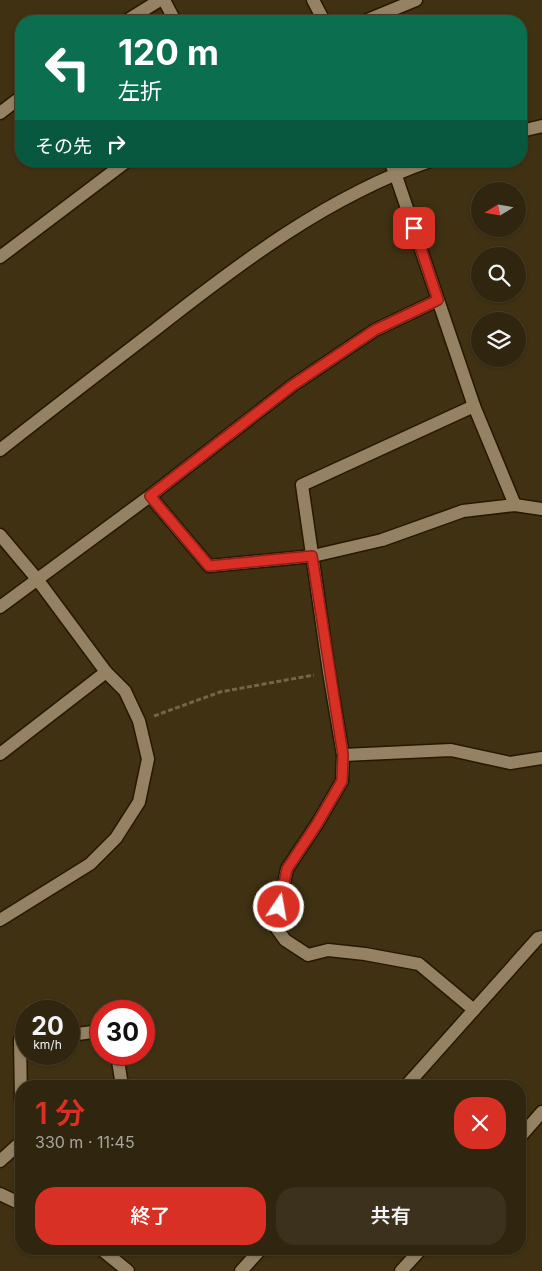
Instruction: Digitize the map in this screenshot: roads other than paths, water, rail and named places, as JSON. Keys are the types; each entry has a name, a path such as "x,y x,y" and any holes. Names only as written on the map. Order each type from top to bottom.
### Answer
{"street":[{"path":"136,15 162,0 171,15"},
{"path":"313,0 321,15"},
{"path":"380,15 416,0"},
{"path":"0,113 15,102"},
{"path":"527,130 542,126"},
{"path":"0,257 119,167"},
{"path":"392,167 474,406 515,505"},
{"path":"0,450 223,276 314,215 395,173 412,167"},
{"path":"0,607 150,496 293,385 375,330 438,300"},
{"path":"474,406 302,484 343,755 342,781 317,824 287,869 275,926 284,940 308,955 328,950 366,954 419,964 474,1010"},
{"path":"150,496 209,566 312,556 382,540 463,511 515,505 542,508"},
{"path":"0,535 37,579 106,672 125,691 139,721 148,759 140,802 116,838 90,864 0,920"},
{"path":"0,754 106,672"},
{"path":"343,755 451,750 510,763 542,758"},
{"path":"411,1080 538,938 542,937"},
{"path":"20,1065 21,1080"},
{"path":"118,1065 121,1080"},
{"path":"526,1130 542,1112"},
{"path":"0,1161 15,1147"},
{"path":"0,1194 15,1201"},
{"path":"112,1255 128,1271"},
{"path":"241,1271 256,1255"},
{"path":"401,1271 412,1255"}]}
